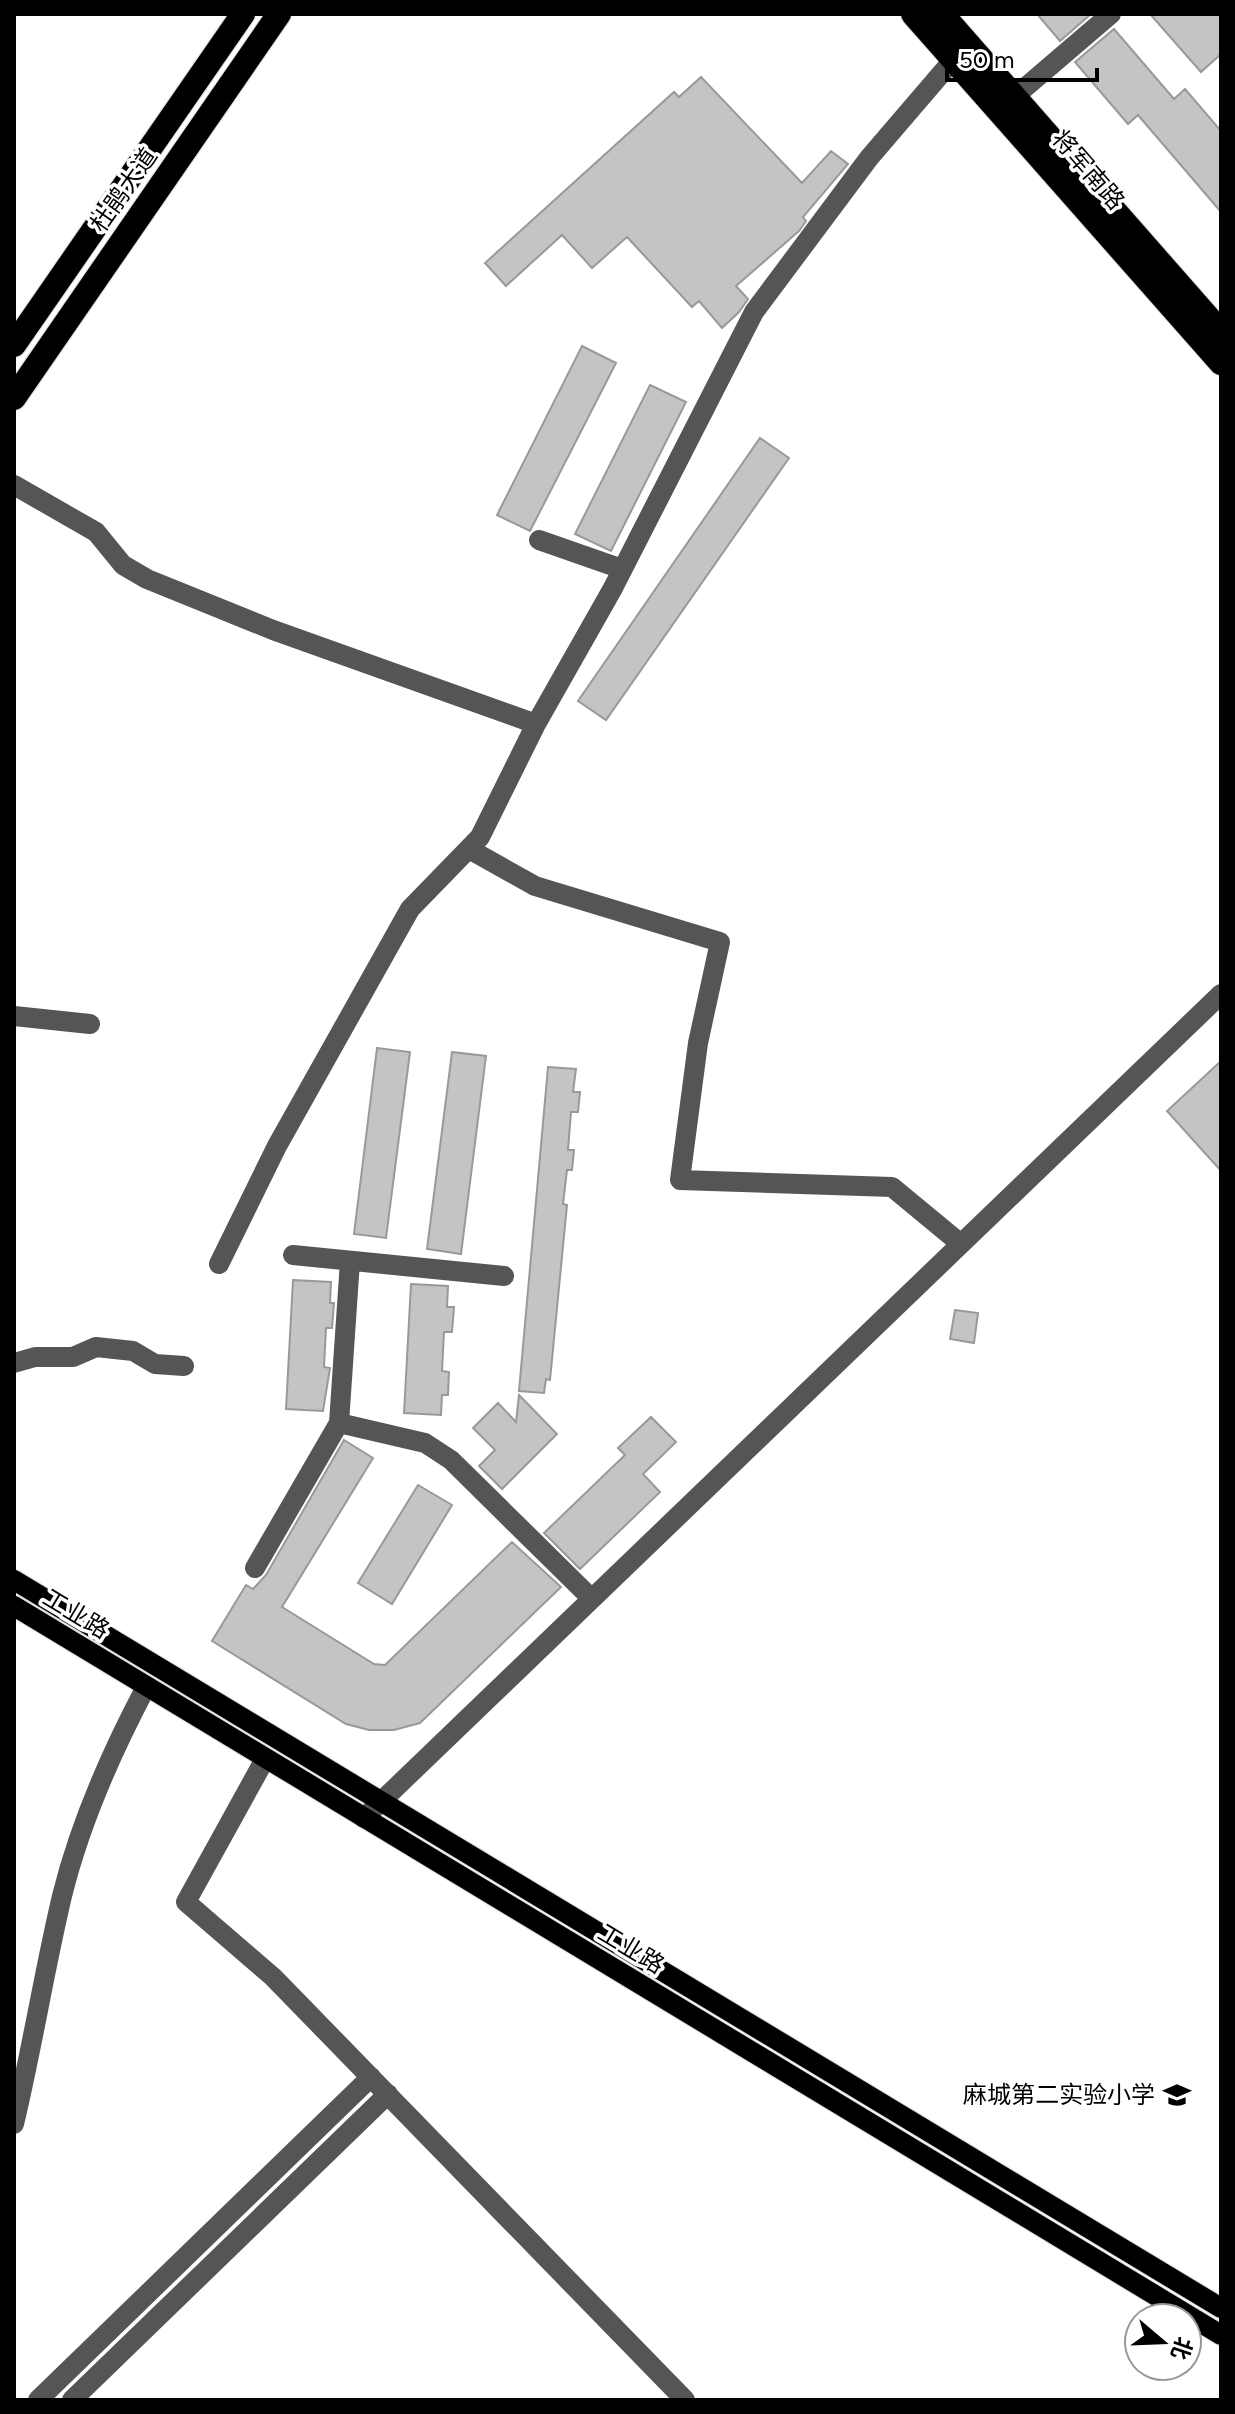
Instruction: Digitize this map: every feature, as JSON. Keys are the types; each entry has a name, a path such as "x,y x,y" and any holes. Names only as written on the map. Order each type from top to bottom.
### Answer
{"highway":[{"name":"杜鹃大道","path":"14,345 243,14"},
{"name":"杜鹃大道","path":"14,398 279,14"},
{"name":"将军南路","path":"913,14 1221,363"},
{"name":"将军南路","path":"942,14 1221,332"}],"main road":[{"name":"工业路","path":"14,1580 1221,2308"},
{"name":"工业路","path":"14,1606 1221,2335"}],"street":[{"path":"1014,97 1111,14"},
{"path":"219,1264 277,1146 410,909 480,837 536,724 622,569 754,312 869,158 953,60"},
{"path":"14,485 96,532 123,565 147,579 273,630 536,724"},
{"path":"539,540 622,569"},
{"path":"469,849 535,886 720,942 698,1043 680,1180 892,1187 961,1244"},
{"path":"364,1818 1221,994"},
{"path":"14,1016 90,1024"},
{"path":"293,1255 504,1276"},
{"path":"255,1568 339,1423 350,1261"},
{"path":"14,1363 35,1357 73,1357 96,1347 133,1351 155,1364 184,1366"},
{"path":"339,1423 425,1443 451,1460 592,1599"},
{"path":"14,2124 62,1897 77,1845 111,1758 146,1687"},
{"path":"265,1759 186,1902 273,1977 685,2400"},
{"path":"38,2400 371,2077"},
{"path":"72,2400 388,2094"}],"building":[{"path":"1037,14 1091,14 1060,41"},
{"path":"1150,14 1221,14 1221,54 1201,72"},
{"path":"1114,29 1174,99 1185,89 1221,131 1221,212 1138,115 1128,124 1075,62"},
{"path":"701,77 802,183 831,151 848,164 803,217 806,221 799,231 736,286 748,299 739,312 722,328 699,301 692,307 627,237 592,268 562,235 506,286 485,263 674,92 679,97"},
{"path":"582,346 616,363 530,531 497,515"},
{"path":"650,385 686,402 611,551 575,534"},
{"path":"760,438 789,458 606,720 578,701"},
{"path":"377,1048 410,1052 386,1238 354,1234"},
{"path":"452,1052 486,1056 461,1254 427,1249"},
{"path":"1221,1061 1221,1171 1167,1111"},
{"path":"548,1067 576,1069 573,1092 580,1092 578,1112 571,1112 568,1150 574,1150 572,1170 567,1170 563,1204 567,1205 550,1380 546,1379 544,1393 519,1391"},
{"path":"293,1280 331,1282 330,1303 334,1303 332,1328 326,1328 324,1367 330,1368 323,1411 286,1409"},
{"path":"411,1284 448,1286 447,1307 454,1307 452,1332 444,1332 442,1371 449,1372 448,1395 442,1395 441,1415 404,1413"},
{"path":"955,1310 978,1313 974,1343 950,1339"},
{"path":"519,1395 557,1434 502,1489 479,1466 495,1450 473,1428 498,1403 516,1422"},
{"path":"651,1417 676,1442 643,1474 660,1492 580,1569 544,1533 625,1455 618,1448"},
{"path":"344,1440 373,1458 282,1607 374,1664 385,1665 512,1542 561,1587 420,1723 394,1730 369,1730 346,1724 212,1641 246,1585 253,1589 266,1575"},
{"path":"418,1485 452,1505 392,1604 358,1583"}],"place":[{"name":"麻城第二实验小学","path":"1177,2095"}]}
